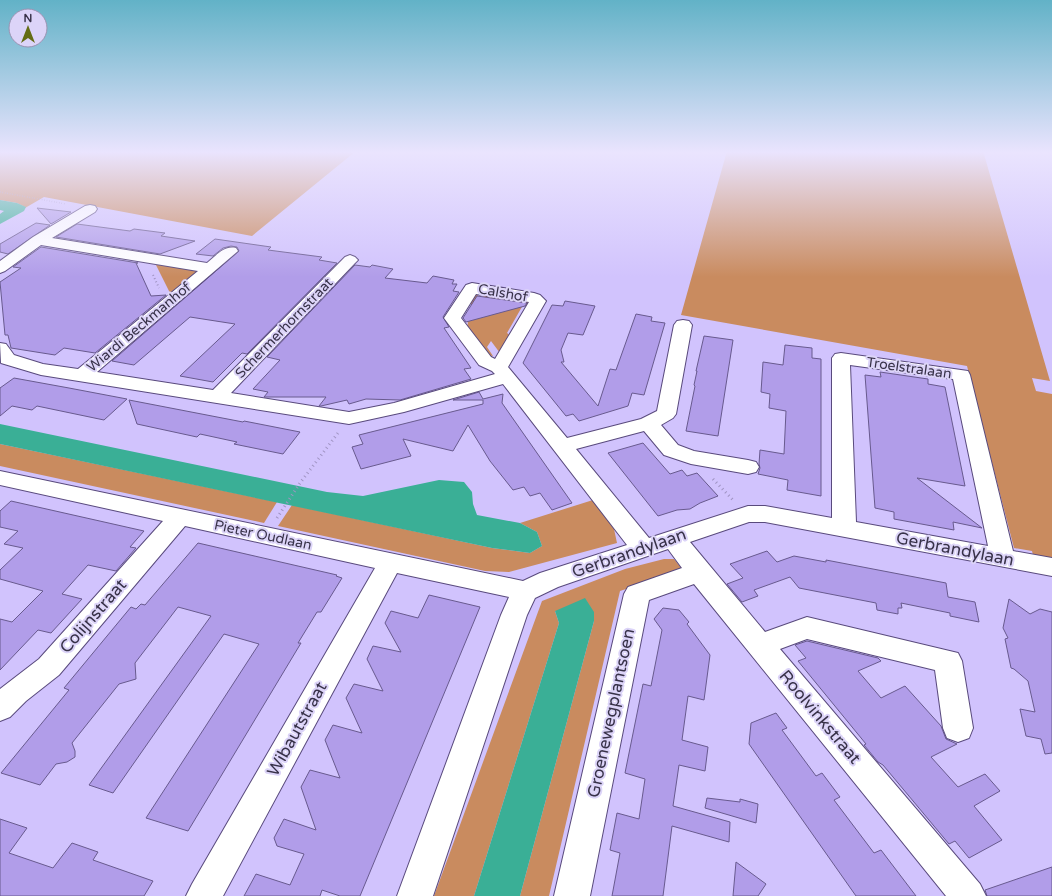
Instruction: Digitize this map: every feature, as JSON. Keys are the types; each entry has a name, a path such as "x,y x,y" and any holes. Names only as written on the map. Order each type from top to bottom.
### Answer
{"street":[{"path":"0,268 38,240 90,209"},
{"name":"Wiardi Beckmanhof","path":"38,240 211,268"},
{"name":"Wiardi Beckmanhof","path":"0,348 7,359 41,369 82,375 231,251"},
{"name":"Schermerhornstraat","path":"218,396 350,260"},
{"name":"Calshof","path":"503,372 538,301 534,298 472,288 452,318 485,361 503,372 644,549"},
{"path":"563,446 648,423 666,414 683,325"},
{"name":"Troelstralaan","path":"844,529 841,358 961,375 1003,558"},
{"name":"Schermerhornstraat","path":"82,375 349,418 397,408 503,372"},
{"path":"648,423 671,450 691,457 748,467"},
{"name":"Pieter Oudlaan","path":"0,478 525,592"},
{"name":"Gerbrandylaan","path":"525,592 549,580 748,514 764,514 1052,567"},
{"name":"Colijnstraat","path":"0,708 16,692 49,667 180,517"},
{"name":"Roolvinkstraat","path":"672,538 968,896"},
{"name":"Wibautstraat","path":"204,896 390,563"},
{"name":"Groenewegplantsoen","path":"572,896 637,594 699,572"},
{"path":"414,896 514,615 525,592"},
{"path":"760,645 807,628 948,661 958,728"}],"path":[{"path":"4,193 90,209"},
{"path":"144,256 167,304"},
{"path":"279,514 300,483 349,418"},
{"path":"691,457 748,514"}],"shaded area":[{"path":"0,193 305,193 252,236 44,197 25,208 17,203 0,200"},
{"path":"715,193 995,193 1050,381 1032,378 1036,391 1052,394 1052,559 1033,555 1032,551 1014,548 967,366 681,315"},
{"path":"0,200 17,203 26,207 24,211 0,224 0,214 4,211 0,210"},
{"path":"154,261 200,269 170,293"},
{"path":"476,293 485,306 490,304 480,293 526,300 529,303 528,306 523,305 507,333 511,336 500,353 491,341 487,347 493,356 486,355 467,326 468,323 465,317 472,307 469,299"},
{"path":"0,424 327,492 363,496 439,480 464,482 472,492 473,504 477,515 520,523 537,532 542,546 530,553 492,548 0,444"},
{"path":"0,444 277,502 264,523 0,466"},
{"path":"593,500 614,529 617,543 509,572 485,571 278,526 292,505 492,548 530,553 542,546 537,532 520,523"},
{"path":"664,559 674,559 683,570 620,591 549,896 520,896 594,621 594,612 555,611 559,623 474,896 434,896 542,601 625,569"},
{"path":"585,598 594,612 594,621 520,896 474,896 559,623 555,611"}],"building":[{"path":"37,208 71,212 51,224"},
{"path":"36,223 50,225 8,254 0,252 0,244"},
{"path":"77,224 130,231 134,229 165,233 161,236 195,241 160,254 56,237"},
{"path":"215,239 271,247 268,250 322,257 319,260 337,263 247,354 242,353 213,382 180,376 235,324 190,317 134,365 112,361 239,251 237,247 231,246 223,248 213,256 196,254"},
{"path":"41,247 138,263 136,263 151,296 166,295 95,353 64,348 55,355 11,348 8,335 5,335 0,282 21,268 13,267"},
{"path":"355,265 370,267 372,265 393,269 385,278 427,283 433,276 454,280 452,284 457,284 453,291 459,292 443,317 449,327 444,328 471,368 464,369 471,379 400,400 366,399 349,404 347,400 321,406 319,406 326,397 264,397 268,392 253,389 280,360 267,357"},
{"path":"477,296 527,303 525,306 466,322 463,318"},
{"path":"565,301 595,306 583,335 568,333 561,350 564,362 561,362 598,406 610,369 616,370 636,314 652,317 651,321 665,323 644,395 632,393 628,406 579,421 573,414 566,416 523,363 552,305 563,306"},
{"path":"704,336 733,340 718,436 686,431 695,386 696,371"},
{"path":"785,345 812,348 812,358 821,359 821,496 787,490 788,480 758,474 760,468 760,450 784,454 786,411 769,408 770,394 761,392 763,362 783,365"},
{"path":"880,372 928,379 928,384 945,387 965,486 917,478 982,528 953,522 954,530 894,519 894,512 875,508 865,375 881,377"},
{"path":"14,378 127,399 104,420 37,406 32,410 12,406 0,416 0,388"},
{"path":"479,392 483,399 503,394 502,403 572,503 552,510 540,493 530,496 524,487 513,490 490,461 468,425 453,451 403,439 411,456 361,469 352,447 363,444 359,435 483,404 483,400 453,400"},
{"path":"129,400 300,432 283,454 234,444 237,442 200,434 197,437 137,424"},
{"path":"643,443 670,474 682,470 687,476 697,473 718,496 700,503 690,509 677,510 658,516 608,453"},
{"path":"11,501 144,531 130,547 136,548 116,571 88,565 62,594 82,599 51,633 38,630 0,670 0,619 12,622 43,591 0,579 0,570 23,548 4,544 18,531 0,527 0,511"},
{"path":"198,543 337,575 336,576 342,578 321,612 317,612 298,643 301,643 188,831 146,818 259,644 224,634 113,793 89,785 211,616 178,607 135,663 136,679 119,684 72,743 75,751 75,757 67,762 56,764 40,785 1,773 69,690 64,688 131,607 136,609 141,604 145,605"},
{"path":"767,551 777,562 794,556 826,562 826,560 946,583 948,597 975,602 979,622 950,616 950,613 901,603 902,608 898,608 898,614 877,610 876,603 799,588 790,577 754,590 758,596 742,602 727,584 743,578 730,564"},
{"path":"429,595 480,607 360,896 340,896 322,890 320,896 244,896 256,874 290,885 304,854 277,846 274,838 284,819 316,830 301,787 310,770 340,778 325,740 333,725 362,733 346,698 354,684 383,691 367,659 373,646 401,652 385,623 391,611 418,618"},
{"path":"1009,599 1030,614 1040,609 1052,612 1052,753 1045,754 1041,739 1026,736 1020,709 1035,712 1028,681 1011,668 1005,639 1008,638 1003,628"},
{"path":"663,608 679,610 689,622 687,624 710,655 704,700 688,696 682,740 708,747 705,771 679,765 673,806 730,822 729,842 672,826 663,896 612,896 620,853 610,850 617,813 639,819 645,779 625,773 643,684 651,686 662,630 654,619"},
{"path":"807,641 878,658 881,661 858,671 881,698 905,686 941,726 946,739 957,744 931,757 958,787 985,774 1000,791 974,806 1002,840 969,858 955,841 949,844 883,765 878,762 864,745 866,744 798,661 806,658 795,645"},
{"path":"776,713 787,728 782,730 816,776 822,773 840,797 834,800 874,853 881,850 916,896 856,896 749,744 751,723"},
{"path":"707,798 740,802 740,799 758,804 756,823 705,808"},
{"path":"0,819 27,828 9,853 53,868 72,843 98,852 93,860 153,881 144,896 0,896"},
{"path":"736,862 766,884 758,896 733,896"},
{"path":"1052,867 1052,896 987,896 985,890"}]}
